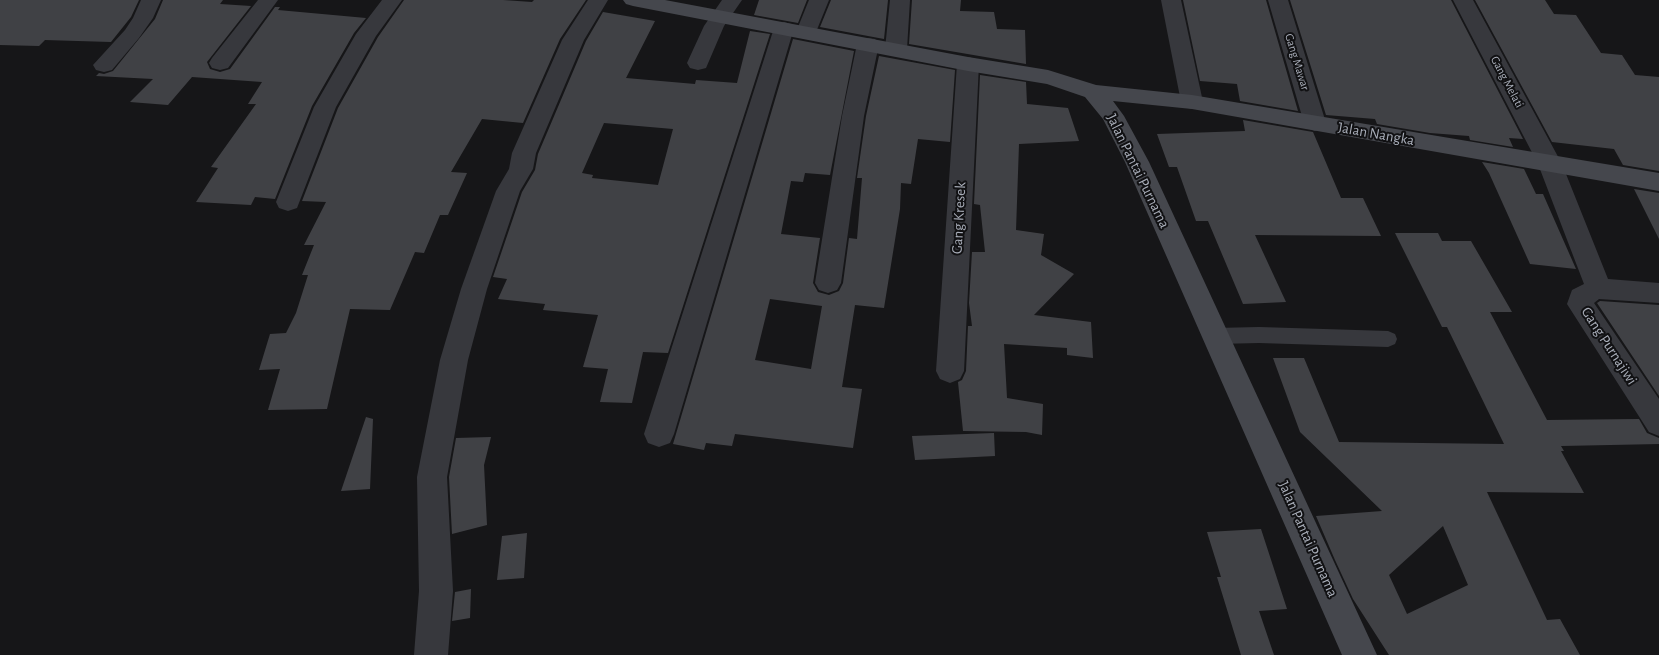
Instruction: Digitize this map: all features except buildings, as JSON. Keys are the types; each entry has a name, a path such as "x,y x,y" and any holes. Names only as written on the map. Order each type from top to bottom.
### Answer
{"street":[{"path":"104,65 132,34 143,18 151,0"},
{"path":"220,63 268,0"},
{"path":"288,202 325,107 366,34 392,0"},
{"path":"430,655 436,592 432,477 454,360 474,289 508,191 521,169 524,153 573,40 598,0"},
{"name":"Jalan Pantai Purnama","path":"633,0 727,8 795,30 968,64 1048,77 1093,92 1113,116 1137,162 1360,655"},
{"path":"659,434 795,30 819,0"},
{"path":"896,49 900,0"},
{"path":"1171,0 1192,102"},
{"name":"Gang Mawar","path":"1278,0 1315,123"},
{"name":"Gang Melati","path":"1464,0 1550,164"},
{"path":"698,63 714,26 727,8"},
{"path":"828,283 853,116 868,44"},
{"name":"Gang Kresek","path":"950,371 968,64"},
{"name":"Jalan Nangka","path":"1093,92 1192,102 1659,182"},
{"name":"Gang Purnajiwi","path":"1550,164 1600,288 1584,294 1581,297 1580,304 1659,423"},
{"path":"1600,288 1659,293"}],"lane":[{"path":"1216,336 1259,335 1388,339"}]}
